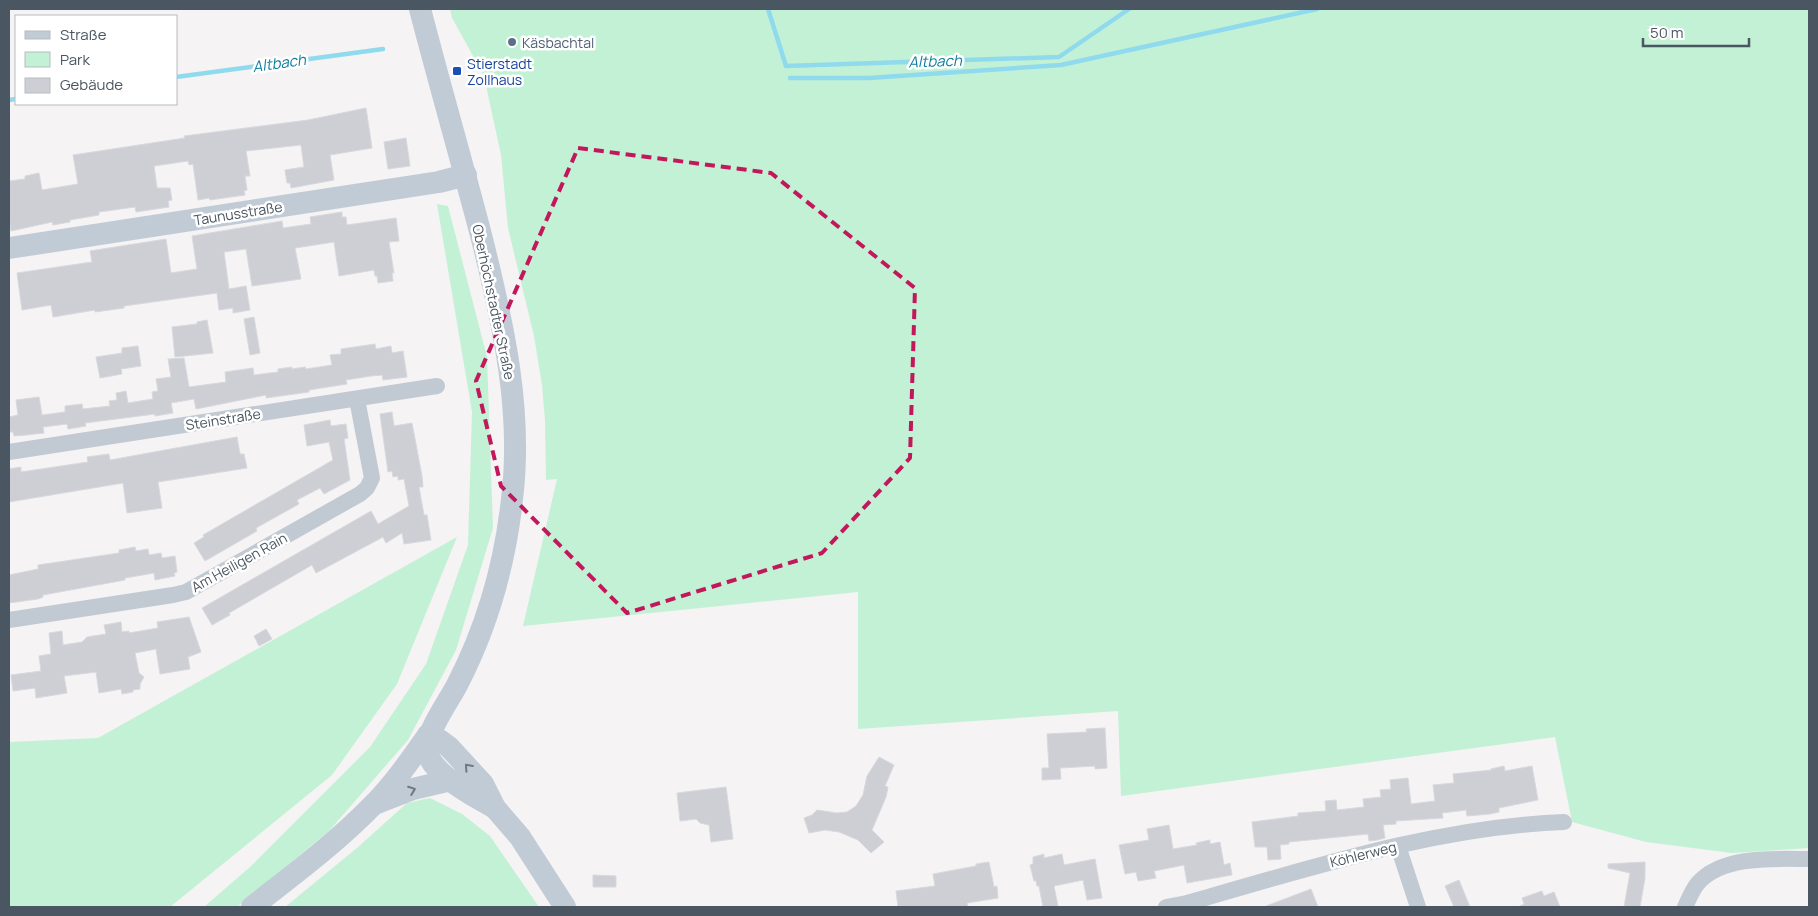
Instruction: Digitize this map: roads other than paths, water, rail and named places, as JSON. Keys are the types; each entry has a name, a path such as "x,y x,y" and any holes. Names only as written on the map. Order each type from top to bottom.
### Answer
{"main road":[{"name":"Oberhöchstadter Straße","path":"252,907 338,838 374,804 409,762 447,704 464,672 482,630 500,569 513,496 514,424 508,362 492,280 466,175 420,9"},
{"name":"Taunusstraße","path":"9,248 430,183 466,175"},
{"path":"495,808 473,796 438,770 428,755 426,744 428,735 440,741 455,753 483,784 495,808 520,837 565,907"},
{"path":"374,804 413,789 451,780"}],"street":[{"name":"Steinstraße","path":"9,452 437,386"},
{"name":"Am Heiligen Rain","path":"9,620 180,594 360,494 367,488 372,478 357,399"},
{"name":"Köhlerweg","path":"1166,907 1427,838 1537,823 1564,822"},
{"path":"1398,846 1418,907"},
{"path":"1685,907 1699,883 1714,872 1736,863 1768,859 1809,859"}],"waterway":[{"name":"Altbach","path":"768,9 786,66 1059,57 1129,9"},
{"path":"790,78 869,78 1061,65 1317,9"},
{"name":"Altbach","path":"178,77 383,49"},
{"name":"Altbach","path":"9,100 15,99"}],"place":[{"name":"Käsbachtal","path":"512,42"},
{"name":"Stierstadt Zollhaus","path":"457,71"}]}
